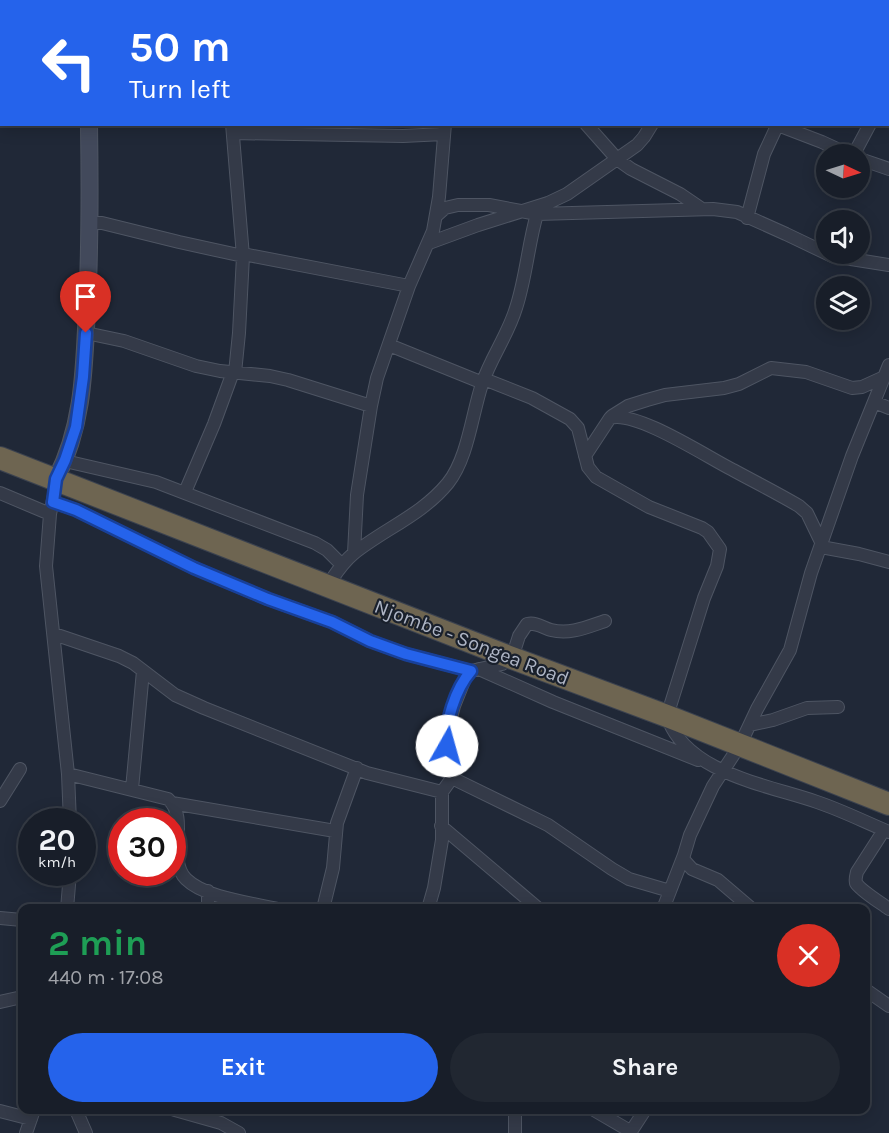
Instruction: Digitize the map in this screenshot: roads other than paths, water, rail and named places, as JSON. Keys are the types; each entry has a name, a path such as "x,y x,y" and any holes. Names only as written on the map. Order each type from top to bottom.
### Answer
{"highway":[{"name":"Njombe - Songea Road","path":"0,458 61,470 327,586 693,727 745,735 889,804"}],"street":[{"path":"69,808 68,774 46,566 51,508 76,427 83,377 91,223 89,126"},
{"path":"588,126 617,159 702,209"},
{"path":"429,243 478,225 531,213 567,194 637,145 651,126"},
{"path":"747,218 764,154 776,126"},
{"path":"779,126 826,144"},
{"path":"859,144 869,126"},
{"path":"185,492 234,373 239,333 243,255 232,129 403,135 445,129 440,197 429,243 409,286 377,378 370,406 357,495 354,554"},
{"path":"870,162 889,169"},
{"path":"436,216 445,208 458,205 489,205 531,213 636,213 702,209 736,212 831,256 889,265"},
{"path":"327,586 342,565 354,554 421,510 450,480 459,463 484,381 516,308 526,269 531,213"},
{"path":"91,223 109,224 178,242 409,286"},
{"path":"86,333 137,345 196,366 234,373 270,376 370,406"},
{"path":"389,345 523,394 562,414 578,428 588,467 596,477 649,507 708,532 720,549 717,566 704,598 667,716 678,737 707,762"},
{"path":"665,904 690,835 713,786 745,735 790,650 806,587 852,456 889,365"},
{"path":"585,456 610,418 628,406 665,395 739,384 771,368 806,372 852,387 862,387 884,377"},
{"path":"874,402 889,408"},
{"path":"610,418 623,416 674,438 791,501 807,513 822,546"},
{"path":"61,470 156,482 315,543 327,550 342,565"},
{"path":"0,493 51,508 76,510 194,568 268,599 332,622 370,641 406,654 474,669 707,762 723,771 770,789 807,798 887,831 855,878 867,893 889,909"},
{"path":"822,546 889,562"},
{"path":"429,904 439,865 442,840 442,792 452,778 454,767 446,737 454,706 466,676 474,669 502,664 512,658 519,636 527,624 532,623 551,630 570,632 605,621"},
{"path":"54,634 119,656 175,695 368,773 442,792"},
{"path":"132,789 143,671"},
{"path":"745,735 773,720 807,708 838,707"},
{"path":"693,727 707,762"},
{"path":"324,904 333,868 335,831 357,768"},
{"path":"0,801 20,769"},
{"path":"68,774 132,789 172,803 335,831"},
{"path":"452,778 548,825 628,879 670,891"},
{"path":"172,803 178,821 181,872 186,879 208,891 259,904"},
{"path":"441,826 532,904"},
{"path":"683,859 692,868 718,880 746,904"},
{"path":"67,904 69,886"},
{"path":"208,891 208,904"},
{"path":"0,918 18,920"},
{"path":"870,993 889,1006"},
{"path":"0,1002 18,998"},
{"path":"0,1111 18,1113"},
{"path":"26,1133 32,1114"},
{"path":"78,1114 86,1133"},
{"path":"189,1114 221,1123 239,1133"},
{"path":"515,1114 516,1133"},
{"path":"601,1114 630,1132 642,1114"}]}
